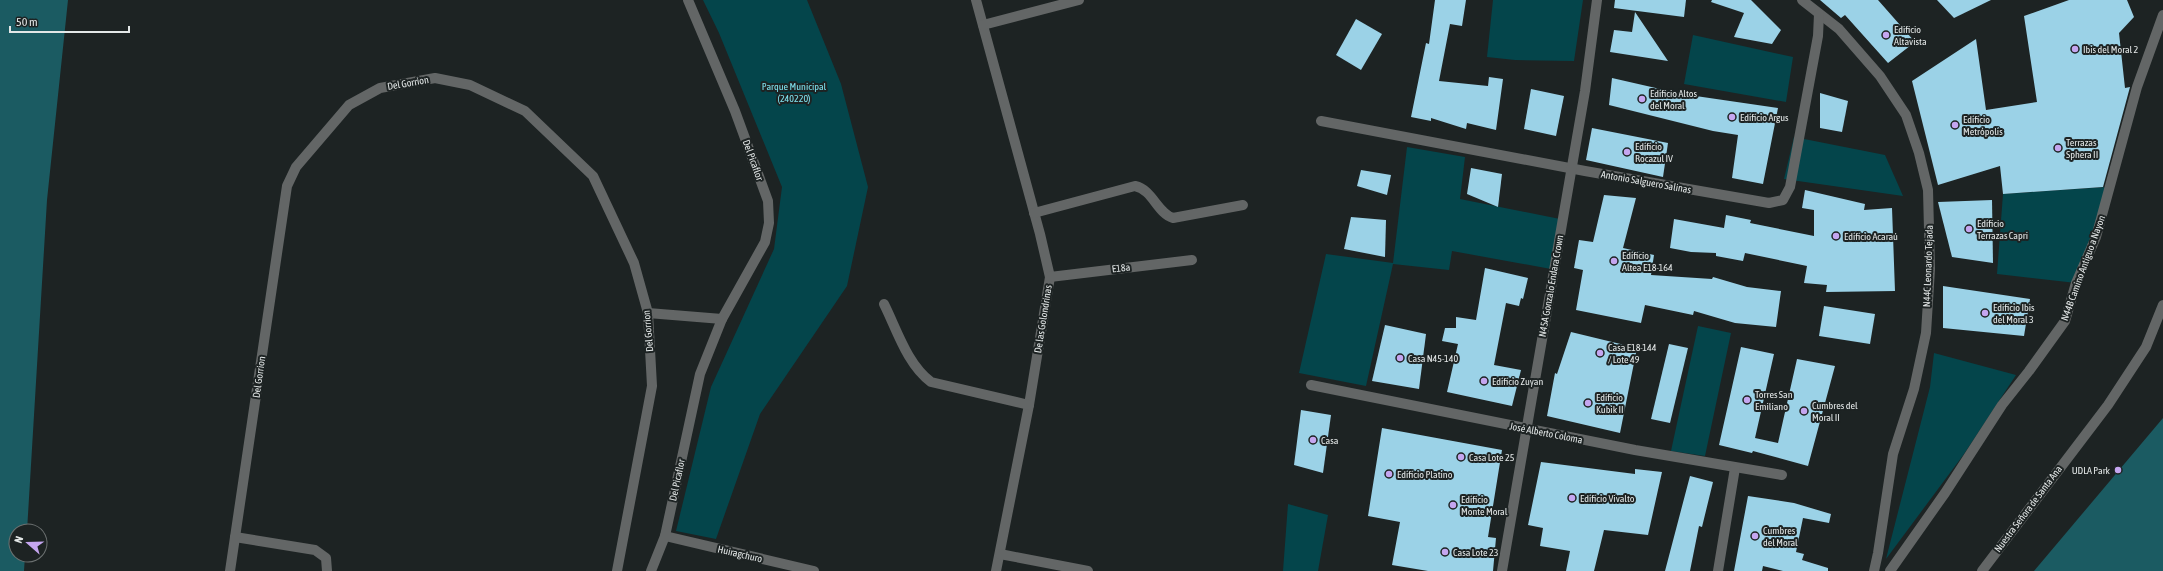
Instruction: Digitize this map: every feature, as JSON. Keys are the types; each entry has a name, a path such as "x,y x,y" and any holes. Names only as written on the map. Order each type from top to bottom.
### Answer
{"street":[{"name":"Del Picaflor","path":"651,571 665,536 695,391 700,374 722,319 765,242 769,223 768,201 735,112 688,0"},
{"name":"De las Golondrinas","path":"976,0 1050,277 1029,405 996,571"},
{"path":"983,25 1079,0"},
{"name":"N45A Gonzalo Endara Crown","path":"1502,571 1585,91 1597,0"},
{"name":"N44C Leonardo Tejada","path":"1802,0 1839,30 1880,76 1906,115 1919,153 1928,190 1930,269 1926,333 1914,389 1893,454 1874,571"},
{"name":"Antonio Salguero Salinas","path":"1321,121 1571,169 1769,203 1783,200 1790,187 1818,36 1819,14"},
{"name":"N44B Camino Antiguo a Nayon","path":"1890,571 2002,405 2030,371 2065,321 2076,283 2096,237 2137,87 2163,15"},
{"name":"Del Gorrion","path":"230,571 287,186 296,167 349,105 380,88 435,78 470,85 526,110 594,176 634,262 648,313 652,386 617,571"},
{"path":"1034,213 1136,186 1147,191 1166,214 1173,218 1243,205"},
{"name":"E18a","path":"1050,277 1192,260"},
{"path":"884,304 919,373 931,382 1029,405"},
{"name":"Nuestra Señora de Santa Ana","path":"1982,571 2108,405 2146,347 2163,305"},
{"path":"648,313 722,319"},
{"name":"José Alberto Coloma","path":"1311,385 1526,429 1735,468 1782,475"},
{"path":"1718,571 1735,468"},
{"name":"Huiragchuro","path":"665,536 814,571"},
{"path":"235,537 315,550 326,558 327,571"},
{"path":"1000,554 1088,571"}],"green space":[{"name":"Parque Municipal (240220)","path":"703,0 807,0 841,84 868,187 847,286 760,414 716,539 676,531 711,387 774,249 782,187 719,33"},
{"path":"1493,0 1583,0 1574,61 1515,60 1487,57"},
{"path":"1693,35 1793,57 1786,102 1684,84"},
{"path":"1794,137 1885,155 1903,196 1784,179"},
{"path":"1407,147 1465,157 1460,199 1560,219 1551,269 1452,251 1449,270 1393,264 1366,386 1299,373 1326,254 1393,263"},
{"path":"2107,187 2076,283 1997,274 2003,194"},
{"path":"1698,326 1731,333 1705,456 1671,451"},
{"path":"1934,353 2016,375 1964,454 1886,559 1930,387"},
{"path":"1288,504 1328,515 1318,571 1283,571"}],"shaded area":[{"path":"0,0 68,0 47,200 27,523 8,523 8,563 24,563 24,571 0,571"},
{"path":"2163,418 2163,571 2034,571"}],"building":[{"path":"1435,0 1466,0 1462,26 1450,24 1439,81 1488,86 1489,77 1503,79 1496,130 1467,123 1466,129 1431,118 1431,121 1411,117 1426,43 1429,44"},
{"path":"1615,0 1686,0 1684,17 1614,8"},
{"path":"1712,0 1751,0 1781,30 1772,44 1734,37 1744,13 1711,2"},
{"name":"Edificio Altavista","path":"1820,0 1878,0 1915,42 1888,63 1845,15 1841,18"},
{"name":"Edificio Altavista","path":"1937,0 1991,0 1954,18"},
{"path":"2069,0 2127,0 2134,17 2119,33 2125,88 2130,87 2103,187 2003,194 2000,166 1938,185 1912,81 1976,39 1986,110 2037,102 2024,16"},
{"path":"1635,12 1668,61 1610,52 1614,30 1632,32"},
{"path":"1356,19 1382,34 1361,70 1336,55"},
{"path":"1612,78 1682,94 1778,108 1763,184 1732,178 1738,135 1713,131 1609,105"},
{"path":"1531,89 1564,96 1556,136 1524,129"},
{"path":"1820,93 1848,101 1842,132 1820,128"},
{"name":"Edificio Rocazul IV","path":"1592,128 1668,143 1663,177 1586,160"},
{"path":"1471,168 1502,174 1498,207 1467,194"},
{"path":"1361,170 1391,175 1387,195 1357,186"},
{"path":"1805,190 1865,204 1864,210 1892,208 1895,291 1826,292 1827,285 1804,283 1807,266 1745,253 1743,261 1716,256 1716,253 1691,252 1670,248 1674,219 1724,228 1726,215 1751,220 1750,223 1814,236 1814,210 1802,208"},
{"path":"1604,195 1636,198 1623,248 1654,255 1651,275 1712,279 1713,277 1747,287 1781,291 1776,327 1735,323 1694,311 1693,315 1645,305 1641,323 1576,310 1583,270 1574,268 1579,240 1593,242"},
{"name":"Edificio Terrazas Capri","path":"1992,200 1993,263 1952,257 1938,202"},
{"path":"1351,217 1386,220 1385,257 1344,249"},
{"path":"1485,268 1528,278 1523,299 1521,298 1519,306 1506,303 1494,365 1521,370 1512,406 1447,392 1458,344 1442,341 1445,328 1456,328 1456,317 1476,320"},
{"name":"Edificio Ibis del Moral 3","path":"1943,286 2030,299 2024,336 1943,328"},
{"path":"1824,306 1875,314 1870,344 1819,336"},
{"name":"Casa N45-140","path":"1385,325 1426,334 1419,389 1372,381"},
{"path":"1571,332 1637,348 1620,433 1547,416 1555,373 1557,374"},
{"path":"1669,344 1688,348 1670,423 1651,419"},
{"path":"1741,347 1774,354 1755,438 1778,443 1797,359 1835,366 1808,466 1753,451 1752,453 1719,445"},
{"name":"Casa","path":"1301,410 1331,415 1323,473 1294,465"},
{"path":"1382,428 1502,450 1488,537 1496,538 1493,571 1428,571 1392,565 1400,522 1368,516"},
{"name":"Edificio Vivalto","path":"1541,462 1635,474 1635,469 1662,472 1648,535 1604,530 1594,571 1566,571 1570,551 1540,546 1543,528 1528,525"},
{"path":"1690,476 1713,482 1702,527 1699,526 1690,571 1665,571"},
{"path":"1748,496 1794,503 1831,514 1829,523 1803,518 1796,552 1804,554 1802,560 1828,568 1828,571 1783,571 1763,566 1762,571 1734,571"}],"place":[{"name":"Edificio Altavista","path":"1886,35"},
{"name":"Ibis del Moral 2","path":"2075,49"},
{"name":"Edificio Altos del Moral","path":"1642,99"},
{"name":"Edificio Argus","path":"1732,117"},
{"name":"Edificio Metrópolis","path":"1955,125"},
{"name":"Terrazas Sphera II","path":"2058,148"},
{"name":"Edificio Rocazul IV","path":"1627,152"},
{"name":"Edificio Terrazas Capri","path":"1969,229"},
{"name":"Edificio Acaraú","path":"1836,236"},
{"name":"Edificio Altea E18-164","path":"1614,261"},
{"name":"Edificio Ibis del Moral 3","path":"1985,313"},
{"name":"Casa E18-144 / Lote 49","path":"1600,353"},
{"name":"Casa N45-140","path":"1400,358"},
{"name":"Edificio Zuyan","path":"1484,381"},
{"name":"Torres San Emiliano","path":"1747,400"},
{"name":"Edificio Kubik II","path":"1588,403"},
{"name":"Cumbres del Moral II","path":"1804,411"},
{"name":"Casa","path":"1313,440"},
{"name":"Casa Lote 25","path":"1461,457"},
{"name":"UDLA Park","path":"2118,470"},
{"name":"Edificio Platino","path":"1389,474"},
{"name":"Edificio Vivalto","path":"1572,498"},
{"name":"Edificio Monte Moral","path":"1453,505"},
{"name":"Cumbres del Moral","path":"1755,536"},
{"name":"Casa Lote 23","path":"1445,552"}]}
